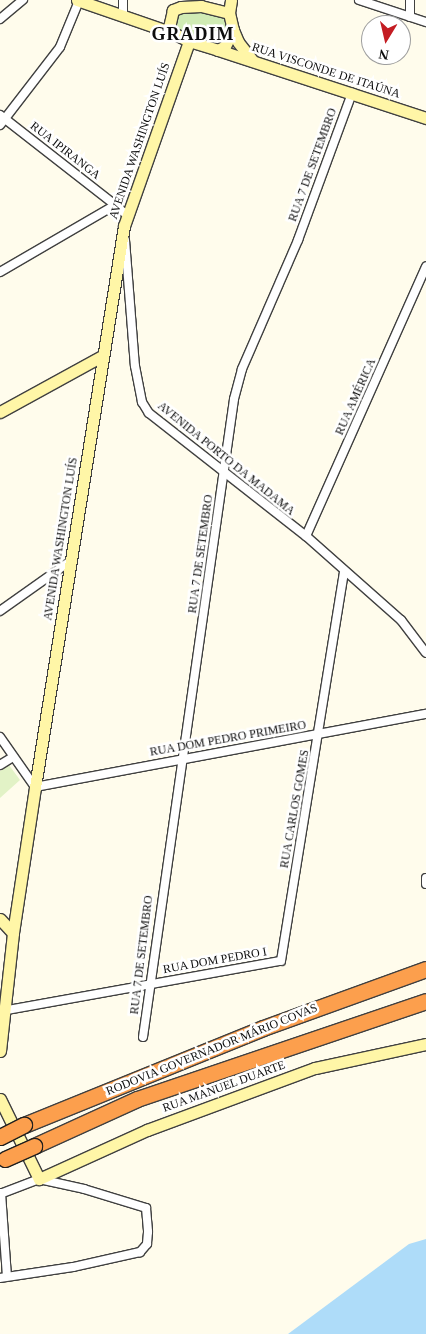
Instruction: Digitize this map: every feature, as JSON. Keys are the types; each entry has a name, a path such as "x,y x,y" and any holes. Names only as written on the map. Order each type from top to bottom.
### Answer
{"highway":[{"name":"RODOVIA GOVERNADOR MÁRIO COVAS","path":"0,1137 24,1125 263,1028 426,969"},
{"name":"RODOVIA GOVERNADOR MÁRIO COVAS","path":"2,1161 137,1099 426,1001"}],"street":[{"path":"0,19 23,0"},
{"path":"1,119 60,47 78,0 173,33"},
{"path":"123,0 123,16"},
{"path":"231,0 229,13 233,30 238,42 254,62"},
{"path":"359,0 404,15"},
{"path":"410,0 410,15"},
{"path":"153,26 178,6 201,6 229,13"},
{"path":"173,33 168,21 178,6"},
{"path":"411,17 426,22"},
{"path":"218,50 230,41 233,30"},
{"name":"RUA VISCONDE DE ITAÚNA","path":"173,33 189,41 426,118"},
{"name":"AVENIDA WASHINGTON LUÍS","path":"0,1051 2,1011 13,933 73,559 102,356 125,221 189,41"},
{"name":"RUA 7 DE SETEMBRO","path":"143,1037 234,399 242,369 298,240 352,93"},
{"name":"RUA IPIRANGA","path":"1,119 115,205 125,221"},
{"path":"0,272 115,205"},
{"name":"AVENIDA PORTO DA MADAMA","path":"125,221 135,366 142,402 149,413 306,536 344,572 402,620 426,653"},
{"name":"RUA AMÉRICA","path":"306,536 426,267"},
{"path":"0,412 102,356"},
{"path":"0,611 73,559"},
{"name":"RUA CARLOS GOMES","path":"281,961 344,572"},
{"name":"RUA DOM PEDRO PRIMEIRO","path":"35,787 182,758 426,714"},
{"path":"0,737 35,787"},
{"path":"0,765 13,757"},
{"path":"0,918 13,933"},
{"name":"RUA DOM PEDRO I","path":"2,1011 281,961"},
{"name":"RUA MANUEL DUARTE","path":"39,1180 147,1130 315,1068 426,1044"},
{"path":"0,1099 39,1180"},
{"path":"39,1180 142,1206 148,1213 147,1244 140,1252 73,1267 4,1277 1,1194 39,1180"}],"green space":[{"path":"186,7 224,15 226,28 215,43 172,29 170,19"},
{"path":"9,765 20,780 0,798 0,771"}],"water":[{"path":"426,1239 426,1334 288,1334 409,1244"}],"district":[{"name":"GRADIM","path":"193,34"}]}
